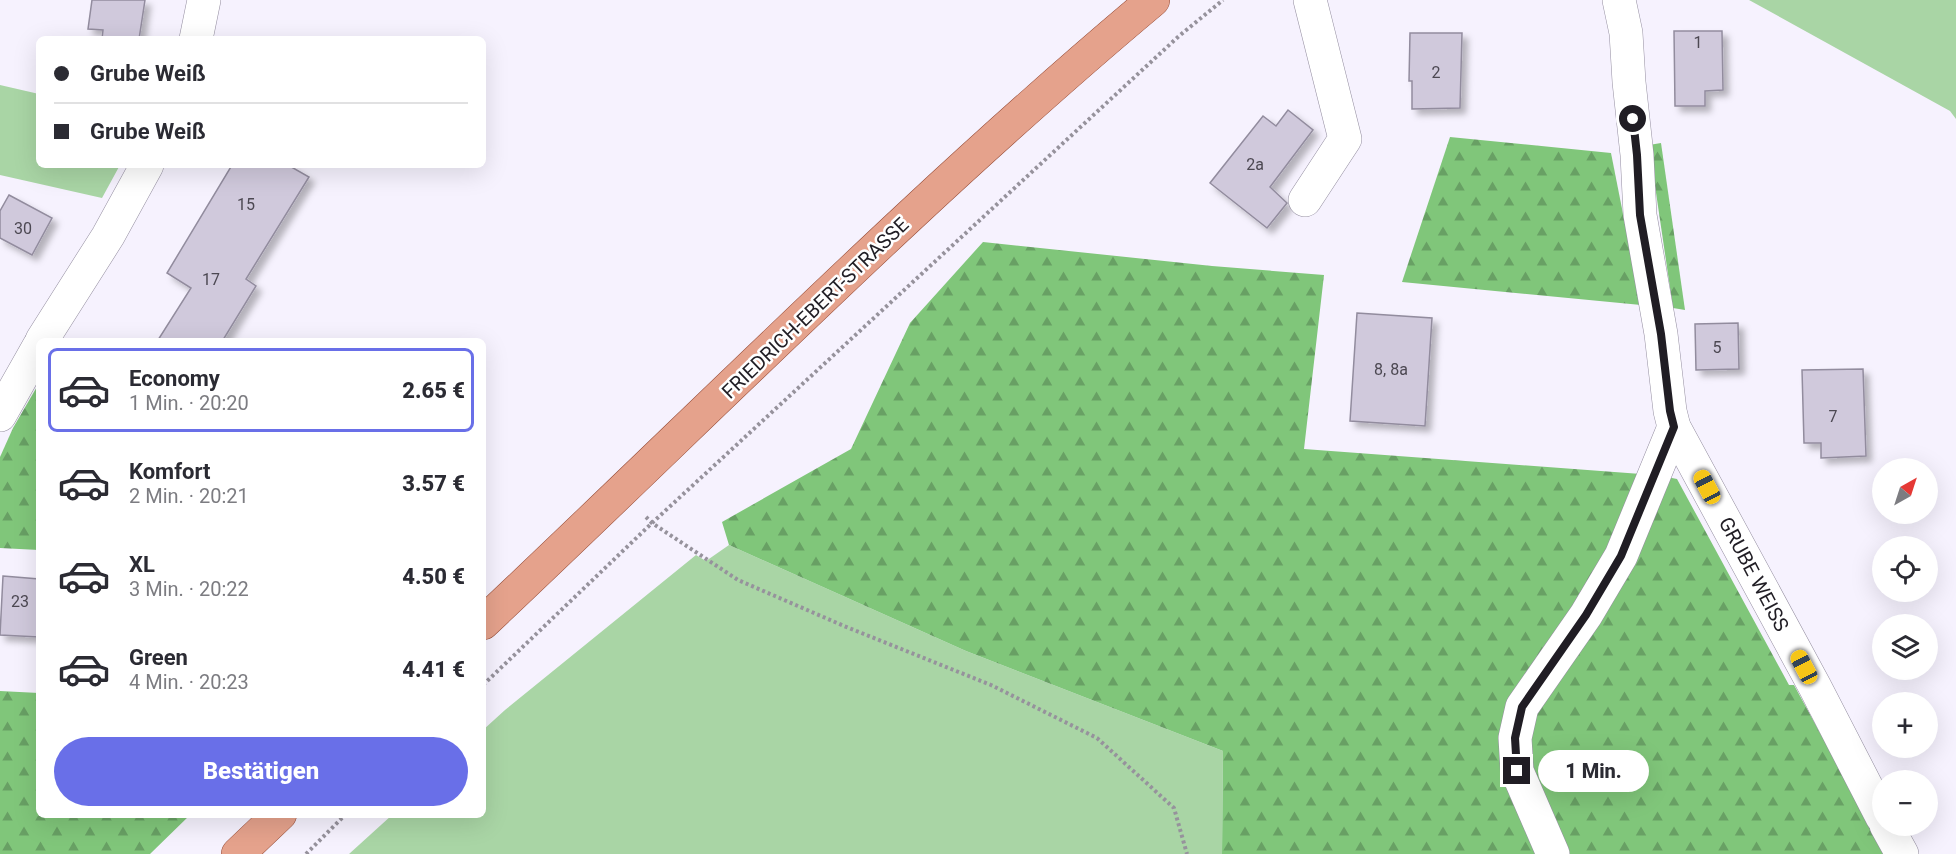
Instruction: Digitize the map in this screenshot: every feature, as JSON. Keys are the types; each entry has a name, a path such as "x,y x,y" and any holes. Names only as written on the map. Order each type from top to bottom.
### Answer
{"main road":[{"name":"FRIEDRICH-EBERT-STRASSE","path":"486,621 827,294 1011,124 1154,0"},
{"path":"238,854 276,818"}],"street":[{"path":"197,36 204,0"},
{"path":"1305,200 1345,139 1310,0"},
{"name":"GRUBE WEISS","path":"1619,0 1626,33 1640,215 1661,334 1674,427 1815,687 1872,798"},
{"path":"43,338 108,236 145,168"},
{"path":"0,415 36,351"},
{"path":"1553,854 1517,771 1515,738 1522,707 1586,615 1621,556 1674,427"},
{"path":"1893,836 1902,854"}],"path":[{"path":"486,682 652,523 1171,44 1223,0"},
{"path":"621,493 652,523 738,580 844,626 991,685 1097,738 1174,808 1187,854"},
{"path":"306,854 341,818"}],"green space":[{"path":"1749,0 1956,0 1956,119 1950,111"},
{"path":"0,85 36,93 36,168 118,168 102,198 0,175"},
{"path":"1450,137 1611,153 1641,305 1402,282"},
{"path":"1661,143 1685,310 1673,308 1649,145"},
{"path":"983,242 1212,266 1324,275 1304,449 1641,474 1614,546 1510,706 1540,854 1222,854 1223,751 966,651 729,545 722,522 851,449 910,323"},
{"path":"36,388 36,550 0,548 0,457 13,428"},
{"path":"1667,477 1677,479 1789,685 1794,685 1872,828 1872,836 1876,836 1886,854 1565,854 1531,773 1532,713"},
{"path":"729,545 966,651 1223,751 1222,854 349,854 389,818 486,818 486,727 696,555 706,561"},
{"path":"0,691 36,693 36,818 187,818 150,854 0,854"}],"building":[{"path":"92,0 145,0 139,36 102,36 103,30 88,29"},
{"path":"1674,31 1722,31 1723,90 1705,91 1705,106 1675,106"},
{"path":"1410,33 1462,33 1460,108 1412,109 1412,81 1409,81"},
{"path":"1288,110 1313,130 1270,187 1287,203 1267,228 1210,183 1263,116 1276,126"},
{"path":"230,168 293,168 309,177 246,279 256,286 224,338 159,338 191,288 167,273"},
{"path":"9,195 52,218 32,255 0,238 0,211"},
{"path":"1357,313 1432,318 1425,426 1350,421"},
{"path":"1738,323 1739,369 1696,370 1695,324"},
{"path":"1863,369 1866,456 1821,458 1821,443 1804,443 1802,370"},
{"path":"3,576 36,579 36,637 0,635"}],"route":[{"path":"1517,771 1515,738 1522,707 1586,615 1621,556 1674,427 1661,334 1640,215 1633,119"}]}
